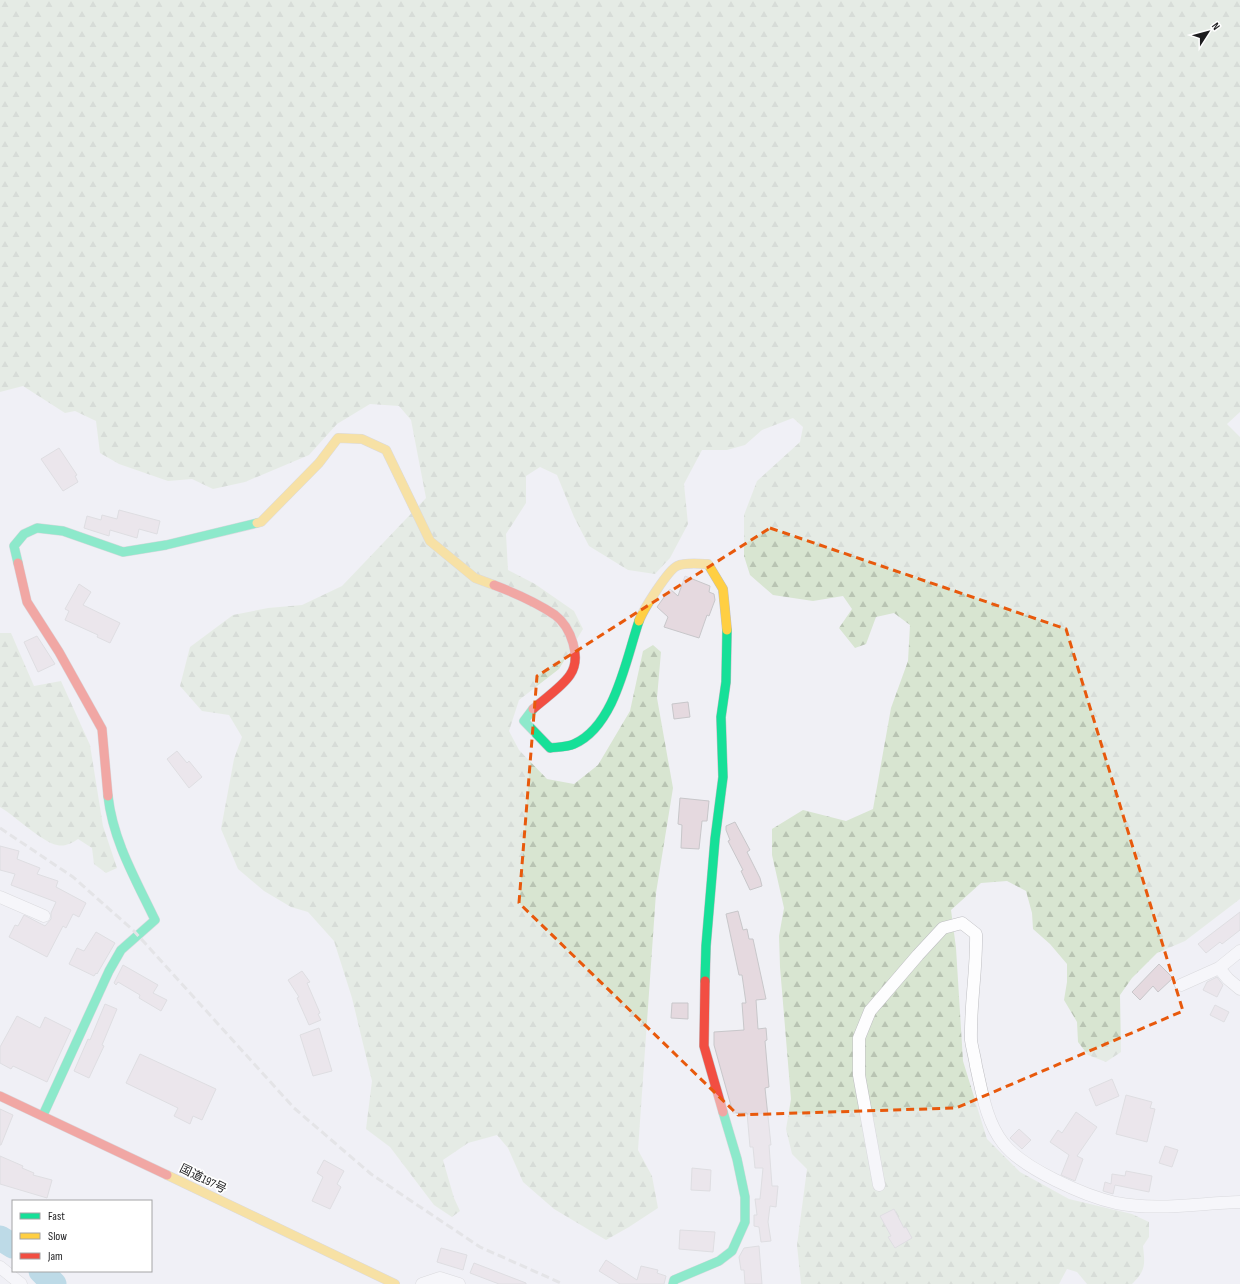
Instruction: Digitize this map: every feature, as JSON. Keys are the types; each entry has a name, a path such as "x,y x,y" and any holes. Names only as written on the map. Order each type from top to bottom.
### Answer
{"main road":[{"path":"43,1115 109,971 121,950 156,920 120,846 110,812 102,729 59,652 27,602 18,572 14,546 24,534 37,528 63,531 123,552 166,545 261,522 319,462 338,438 362,439 386,450 430,541 475,578 517,594 556,616 572,638 576,656 570,675 531,710 524,721 550,748 575,743 591,732 609,709 622,680 641,616 674,567 682,564 708,564 723,589 727,625 726,682 721,717 723,777 715,839 706,946 704,1046 738,1159 745,1197 745,1222 732,1251 728,1255 719,1262 674,1280 673,1284"},
{"name":"国道197号","path":"0,1096 43,1115 395,1284"}],"street":[{"path":"0,897 44,916"},
{"path":"879,1185 859,1075 859,1038 870,1011 918,954 943,928 962,923 976,934 977,958 973,990 971,1041 982,1094 992,1126 1004,1144 1029,1165 1065,1185 1117,1203 1179,1206 1240,1202"},
{"path":"1181,985 1219,968 1240,951"},
{"path":"1219,968 1228,979 1240,989"},
{"path":"0,1267 21,1284"},
{"path":"422,1284 440,1278 459,1284"}],"highlighted area":[{"path":"770,528 1066,629 1183,1011 956,1108 738,1115 519,903 537,676"}],"green space":[{"path":"0,0 1240,0 1240,412 1227,424 1240,437 1240,899 1185,941 1157,953 1132,978 1120,995 1121,1052 1106,1062 1088,1055 1078,1042 1077,1022 1064,1000 1067,982 1067,964 1050,944 1033,929 1032,913 1026,891 1007,881 981,883 951,910 956,948 963,1061 987,1139 1020,1172 1069,1199 1132,1214 1149,1222 1149,1237 1143,1246 1144,1267 1140,1275 1132,1284 1087,1284 1077,1272 1067,1269 1059,1284 801,1284 797,1245 807,1169 792,1154 786,1129 791,1099 780,967 779,936 784,908 772,855 772,829 803,810 846,821 873,809 891,708 908,661 910,625 894,613 876,617 866,644 855,648 839,628 852,609 843,596 813,601 773,595 750,575 744,556 744,515 757,481 800,442 803,427 793,418 762,430 745,445 727,450 702,450 684,484 688,524 670,558 655,574 628,570 589,546 574,517 557,475 540,467 526,476 526,503 506,534 508,570 535,584 574,611 583,629 559,669 519,700 509,731 519,750 547,779 574,784 598,765 630,711 643,651 653,645 661,652 657,698 673,788 656,893 638,1150 652,1176 658,1208 606,1240 554,1209 523,1182 508,1148 497,1135 468,1143 443,1160 454,1198 460,1211 452,1217 434,1205 390,1147 366,1129 372,1081 352,998 334,941 308,912 291,907 264,891 238,869 221,829 234,759 242,737 229,715 202,711 180,686 190,647 233,615 268,608 302,605 342,586 426,498 411,420 399,406 370,404 337,424 309,455 245,482 213,489 192,479 168,481 119,464 100,453 96,421 75,411 65,413 23,386 0,392"},
{"path":"0,633 11,633 34,686 61,681 90,745 103,826 117,868 106,873 94,864 92,848 78,839 66,845 51,843 36,834 0,807"}],"building":[{"path":"59,448 77,475 75,476 78,482 63,491 41,459"},
{"path":"119,510 160,521 157,534 139,529 137,538 110,530 109,536 84,528 87,516 101,520 102,515 117,519"},
{"path":"685,576 710,586 709,592 714,594 715,600 709,616 707,615 699,638 664,627 668,617 657,607 670,589 678,596"},
{"path":"79,584 91,592 83,605 120,623 110,643 97,637 98,635 65,620 69,611 65,609"},
{"path":"37,636 55,664 38,672 24,642"},
{"path":"688,702 690,717 674,719 672,704"},
{"path":"177,751 187,763 189,761 202,777 189,788 167,759"},
{"path":"680,798 709,801 707,821 702,821 699,849 681,848 682,825 678,824"},
{"path":"735,822 750,850 747,852 760,878 762,886 750,890 741,871 743,870 728,841 730,840 726,826"},
{"path":"0,846 19,851 17,859 40,868 37,874 58,881 56,887 86,903 79,917 73,914 66,928 63,926 47,957 9,937 15,925 18,926 24,915 45,926 51,919 51,913 56,902 11,885 15,874 0,870"},
{"path":"738,911 743,930 747,929 749,939 753,939 766,999 756,1000 758,1029 766,1028 767,1040 765,1041 769,1087 765,1088 771,1145 769,1145 772,1186 778,1186 776,1207 770,1206 768,1222 771,1241 761,1242 759,1227 754,1226 754,1215 757,1215 755,1199 760,1199 763,1168 755,1168 753,1147 750,1147 747,1113 733,1113 714,1045 714,1032 744,1030 742,1003 746,1003 742,975 739,975 726,914"},
{"path":"1240,912 1240,930 1222,944 1220,942 1206,953 1198,944"},
{"path":"96,932 115,943 97,974 96,973 94,976 69,964 77,948 84,951"},
{"path":"1159,964 1173,978 1158,992 1153,986 1140,1000 1132,992"},
{"path":"123,965 158,985 153,993 167,1000 161,1011 139,998 140,995 118,982 116,985 114,983"},
{"path":"302,971 310,982 307,983 320,1013 318,1014 321,1020 309,1025 297,998 299,997 288,980"},
{"path":"1217,977 1223,985 1217,997 1203,990 1207,982"},
{"path":"672,1003 688,1003 688,1019 671,1018"},
{"path":"105,1004 117,1009 102,1045 104,1046 89,1078 74,1071 88,1039 90,1040"},
{"path":"1215,1005 1229,1012 1224,1022 1210,1015"},
{"path":"17,1016 40,1028 45,1017 71,1030 47,1082 13,1066 11,1069 0,1063 0,1047"},
{"path":"319,1028 332,1071 313,1076 300,1035"},
{"path":"140,1054 216,1089 202,1120 193,1116 190,1124 174,1116 178,1108 126,1083"},
{"path":"1112,1079 1119,1096 1096,1106 1089,1089"},
{"path":"1126,1095 1152,1102 1150,1108 1155,1109 1147,1142 1116,1134"},
{"path":"0,1109 13,1115 1,1145 0,1145"},
{"path":"1076,1112 1097,1127 1077,1156 1083,1159 1075,1181 1061,1175 1069,1155 1050,1142 1058,1130 1062,1133"},
{"path":"1019,1129 1031,1140 1022,1149 1010,1138"},
{"path":"1165,1146 1178,1150 1172,1167 1159,1163"},
{"path":"0,1156 23,1166 22,1168 34,1173 33,1175 52,1180 47,1198 0,1184"},
{"path":"324,1160 344,1171 337,1184 341,1187 330,1209 312,1201 323,1177 317,1173"},
{"path":"692,1168 711,1170 710,1191 691,1190"},
{"path":"1126,1171 1152,1176 1149,1192 1115,1185 1113,1194 1103,1191 1105,1182 1111,1184 1112,1174 1125,1176"},
{"path":"894,1209 904,1228 906,1227 912,1238 895,1248 888,1237 891,1236 880,1216"},
{"path":"680,1230 715,1232 713,1252 679,1249"},
{"path":"759,1246 762,1284 745,1284 744,1270 741,1270 739,1257 744,1248"},
{"path":"441,1248 467,1255 463,1270 437,1262"},
{"path":"606,1260 637,1280 641,1266 658,1270 657,1273 666,1276 664,1284 620,1284 599,1271"},
{"path":"474,1263 526,1284 499,1284 470,1273"}],"waterway":[{"path":"0,1238 12,1245"},
{"path":"42,1272 54,1284"}],"railway":[{"path":"0,828 73,877 134,931 294,1108 371,1174 480,1247 563,1284"}],"traffic: fast":[{"path":"18,563 14,546 24,534 37,528 63,531 123,552 166,545 257,523"},
{"path":"533,709 524,721 550,748 574,744 588,735 600,723 617,690 624,672 639,621"},
{"path":"705,981 706,946 715,839 723,777 721,717 726,682 727,630"},
{"path":"43,1115 109,971 121,950 155,920 126,860 115,829 108,796"},
{"path":"673,1284 674,1280 719,1261 732,1251 745,1222 745,1197 737,1159 723,1112"}],"traffic: slow":[{"path":"257,523 261,522 319,463 338,438 362,439 386,450 430,541 475,578 494,585"},
{"path":"639,621 656,591 673,569 684,564 708,564 723,589 727,630"},
{"path":"167,1175 395,1284"}],"traffic: jam":[{"path":"18,563 27,602 59,652 102,729 108,796"},
{"path":"494,585 525,598 555,615 566,627 573,643 575,660 570,675 558,688 533,709"},
{"path":"705,981 704,1046 723,1112"},
{"path":"0,1096 167,1175"}]}
